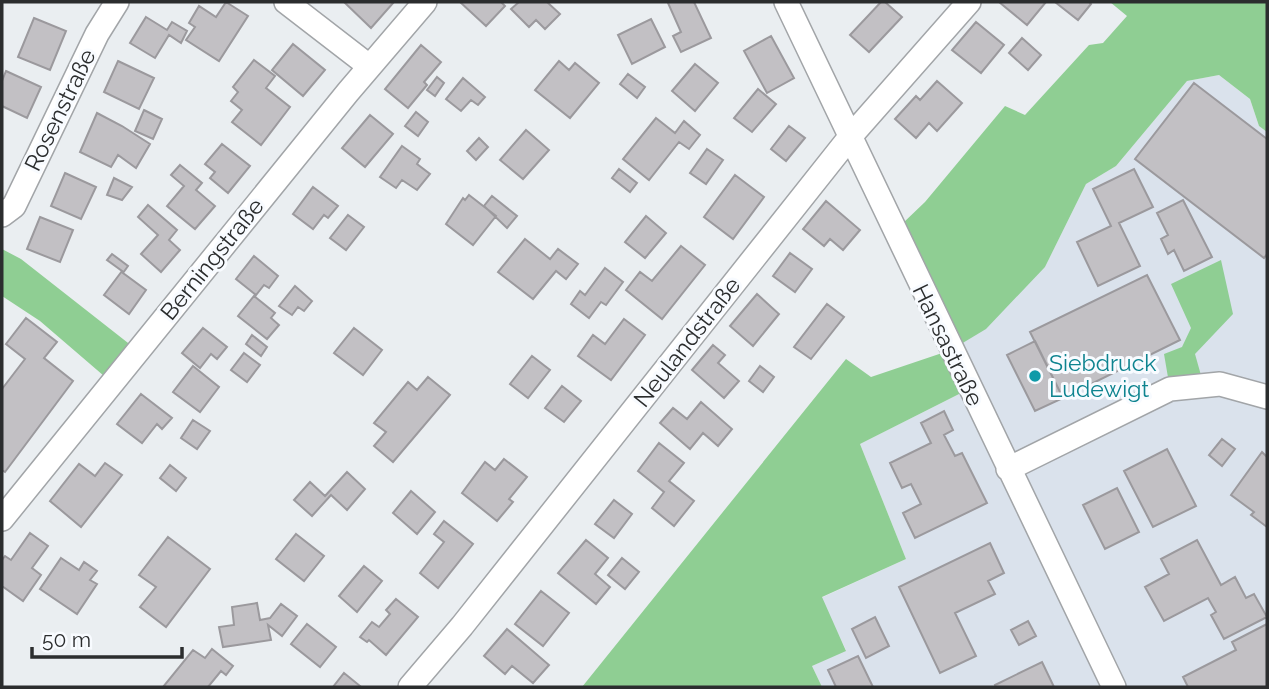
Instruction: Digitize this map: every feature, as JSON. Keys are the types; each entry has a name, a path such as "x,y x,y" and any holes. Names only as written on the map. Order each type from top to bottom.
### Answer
{"street":[{"name":"Rosenstraße","path":"2,215 14,206 97,34 117,2"},
{"path":"286,2 369,66"},
{"name":"Berningstraße","path":"2,519 369,66 425,2"},
{"name":"Hansastraße","path":"786,2 1114,687"},
{"name":"Neulandstraße","path":"410,687 462,626 850,137 970,2"},
{"path":"1008,469 1170,389 1220,384 1267,397"}],"shaded area":[{"path":"1219,75 1250,99 1259,126 1267,132 1267,687 822,687 812,666 846,650 821,598 906,559 860,444 969,389 951,350 1045,267 1086,184 1116,166 1187,81"}],"green space":[{"path":"1110,2 1267,2 1267,132 1259,126 1250,99 1219,75 1187,81 1116,166 1086,184 1045,267 986,329 951,350 902,224 925,202 1005,106 1025,115 1089,45 1103,43 1127,16"},
{"path":"2,249 21,259 137,350 111,382 40,321 2,296"},
{"path":"1221,260 1233,314 1195,354 1204,386 1170,389 1164,354 1182,347 1191,328 1171,284"},
{"path":"951,350 969,389 860,444 906,559 822,597 846,651 812,666 822,687 582,687 846,359 871,377"}],"building":[{"path":"226,2 248,16 219,61 186,40 195,27 189,23 199,6 216,17"},
{"path":"344,2 394,2 371,28"},
{"path":"460,2 501,2 505,6 486,26"},
{"path":"519,2 547,2 560,14 545,29 536,20 529,27 511,9"},
{"path":"694,2 711,38 681,52 673,36 681,32 668,3"},
{"path":"881,2 885,2 902,17 869,52 850,35"},
{"path":"999,2 1046,2 1027,25"},
{"path":"1055,2 1089,2 1091,4 1078,20"},
{"path":"146,17 167,30 172,22 187,31 181,43 169,35 155,58 130,43"},
{"path":"34,18 66,31 50,70 18,57"},
{"path":"651,19 665,47 632,64 618,35"},
{"path":"976,22 1004,45 981,73 952,50"},
{"path":"771,36 794,78 767,93 744,51"},
{"path":"1022,38 1041,55 1028,70 1009,53"},
{"path":"293,44 325,70 303,96 272,70"},
{"path":"421,45 441,62 424,82 427,85 408,108 385,89"},
{"path":"254,60 275,76 266,88 290,107 261,145 232,122 242,110 231,101 238,92 233,87"},
{"path":"118,61 154,78 139,109 104,92"},
{"path":"559,61 569,70 575,63 599,83 570,118 535,90"},
{"path":"695,64 718,83 695,111 672,91"},
{"path":"6,71 41,87 27,118 2,106 2,81"},
{"path":"628,74 645,87 637,98 620,84"},
{"path":"437,77 444,83 435,96 427,90"},
{"path":"463,78 485,97 478,105 471,100 461,111 446,99"},
{"path":"937,81 962,103 937,131 929,123 916,138 895,119 916,96 920,100"},
{"path":"1194,83 1267,139 1267,254 1264,258 1135,159"},
{"path":"758,89 776,104 752,132 734,118"},
{"path":"144,110 162,119 153,139 135,131"},
{"path":"416,112 428,122 418,136 405,126"},
{"path":"97,113 150,144 136,168 118,155 111,167 80,152"},
{"path":"370,115 393,134 365,167 342,148"},
{"path":"656,118 675,133 684,121 700,135 689,149 679,142 649,180 623,159"},
{"path":"789,126 805,138 786,161 771,149"},
{"path":"526,130 549,150 523,179 500,160"},
{"path":"479,138 488,147 476,160 467,151"},
{"path":"222,144 250,166 228,193 210,178 215,172 205,164"},
{"path":"402,146 420,159 417,164 430,174 417,190 402,180 396,188 380,177"},
{"path":"707,149 723,160 706,184 690,173"},
{"path":"180,165 202,183 196,190 215,206 195,229 167,206 184,186 171,175"},
{"path":"619,169 637,183 630,192 612,178"},
{"path":"1134,169 1153,207 1119,223 1140,266 1098,286 1077,242 1111,226 1093,189"},
{"path":"65,173 96,187 81,219 51,206"},
{"path":"735,175 764,197 733,239 704,217"},
{"path":"114,178 132,187 122,200 107,195"},
{"path":"313,187 338,206 328,218 324,215 313,229 293,214"},
{"path":"469,195 496,216 473,245 446,224 463,198 465,200"},
{"path":"492,196 517,216 507,228 484,206"},
{"path":"1183,200 1212,257 1184,271 1174,250 1168,254 1161,239 1168,235 1157,213"},
{"path":"826,201 860,230 843,250 830,239 824,246 803,229"},
{"path":"148,205 177,230 169,240 180,250 161,272 141,254 158,235 138,217"},
{"path":"348,215 364,227 346,250 330,238"},
{"path":"646,216 666,233 645,258 625,242"},
{"path":"40,217 73,230 60,262 27,249"},
{"path":"525,239 550,259 558,249 578,264 566,279 556,271 533,299 498,272"},
{"path":"681,246 705,265 662,319 626,290 640,272 652,281"},
{"path":"790,253 812,269 795,292 773,276"},
{"path":"112,254 128,266 123,273 146,290 129,314 104,295 122,271 107,260"},
{"path":"254,256 278,276 269,288 264,285 256,295 236,279"},
{"path":"605,268 623,282 606,305 601,302 589,318 571,304 580,291 585,295"},
{"path":"1147,275 1180,340 1063,398 1030,332"},
{"path":"295,286 312,301 304,311 298,307 292,315 279,306"},
{"path":"757,294 779,314 753,346 730,326"},
{"path":"254,296 275,313 271,318 279,325 267,339 238,316"},
{"path":"827,304 844,317 811,359 794,347"},
{"path":"26,318 57,342 44,358 73,381 5,472 2,470 2,389 25,359 6,344"},
{"path":"624,319 645,335 611,380 578,356 593,335 605,344"},
{"path":"203,328 227,347 217,359 211,354 200,368 182,353"},
{"path":"354,328 382,350 363,375 334,353"},
{"path":"252,335 267,347 261,356 246,344"},
{"name":"Siebdruck Ludewigt","path":"1035,341 1063,398 1035,411 1007,355"},
{"path":"713,345 725,355 718,363 739,381 724,398 692,370"},
{"path":"244,353 260,365 247,382 231,370"},
{"path":"532,356 550,370 528,398 510,384"},
{"path":"193,366 219,387 200,412 173,392"},
{"path":"760,366 774,377 763,392 749,381"},
{"path":"428,377 450,395 393,462 374,446 386,432 374,423 408,382 417,390"},
{"path":"562,386 581,401 564,422 545,408"},
{"path":"141,394 172,418 162,429 157,424 142,443 117,424"},
{"path":"701,402 732,429 718,446 703,433 690,449 660,423 673,408 687,419"},
{"path":"944,411 953,430 944,435 955,456 962,453 987,503 915,538 903,513 921,504 911,484 902,488 890,463 931,443 921,423"},
{"path":"193,420 210,431 197,449 181,438"},
{"path":"1222,439 1235,449 1222,466 1209,455"},
{"path":"659,443 684,463 669,481 694,501 674,526 652,508 664,492 638,471"},
{"path":"1167,449 1196,506 1153,527 1124,471"},
{"path":"1262,452 1267,457 1267,527 1251,515 1254,512 1231,495"},
{"path":"504,459 527,477 509,499 513,502 497,521 462,493 485,462 495,470"},
{"path":"105,463 122,475 81,527 50,501 79,464 95,476"},
{"path":"170,465 186,478 176,491 160,478"},
{"path":"347,472 365,489 347,510 331,495 312,516 294,500 310,482 325,496"},
{"path":"1117,488 1139,532 1105,549 1083,505"},
{"path":"411,491 435,512 417,534 393,513"},
{"path":"614,500 632,514 614,538 595,524"},
{"path":"444,521 473,544 438,588 420,573 444,542 434,534"},
{"path":"30,533 48,546 32,568 41,575 23,601 2,586 2,560 5,556 11,560"},
{"path":"296,534 324,556 304,581 276,559"},
{"path":"168,537 210,569 166,627 140,607 156,587 139,575"},
{"path":"586,540 608,558 595,574 610,587 596,604 558,573"},
{"path":"1197,540 1221,585 1235,577 1246,598 1254,594 1267,617 1224,639 1211,615 1216,612 1208,598 1164,621 1145,587 1169,574 1161,559"},
{"path":"990,543 1004,573 988,581 995,594 955,613 976,656 940,673 899,587"},
{"path":"61,558 79,570 84,562 97,571 90,580 97,584 77,614 40,589"},
{"path":"622,558 639,572 625,589 608,575"},
{"path":"364,566 382,581 357,612 339,596"},
{"path":"541,591 569,613 543,646 515,624"},
{"path":"396,599 418,617 386,655 369,640 367,642 360,637 372,622 379,627 390,614 386,610"},
{"path":"257,603 260,620 270,618 281,604 297,616 282,636 268,625 271,640 223,647 219,627 234,625 232,607"},
{"path":"875,617 889,646 866,658 852,629"},
{"path":"1028,621 1036,636 1019,645 1011,630"},
{"path":"307,624 336,647 320,667 291,644"},
{"path":"1267,624 1267,687 1188,687 1183,677 1236,650 1232,642"},
{"path":"507,629 549,665 533,683 512,666 505,674 484,656"},
{"path":"212,649 233,666 226,675 221,671 208,687 163,687 193,650 205,658"},
{"path":"858,656 873,687 836,687 828,670"},
{"path":"1042,662 1054,687 996,687 995,685"},
{"path":"344,673 360,686 333,687"}],"place":[{"name":"Siebdruck Ludewigt","path":"1035,376"}]}
